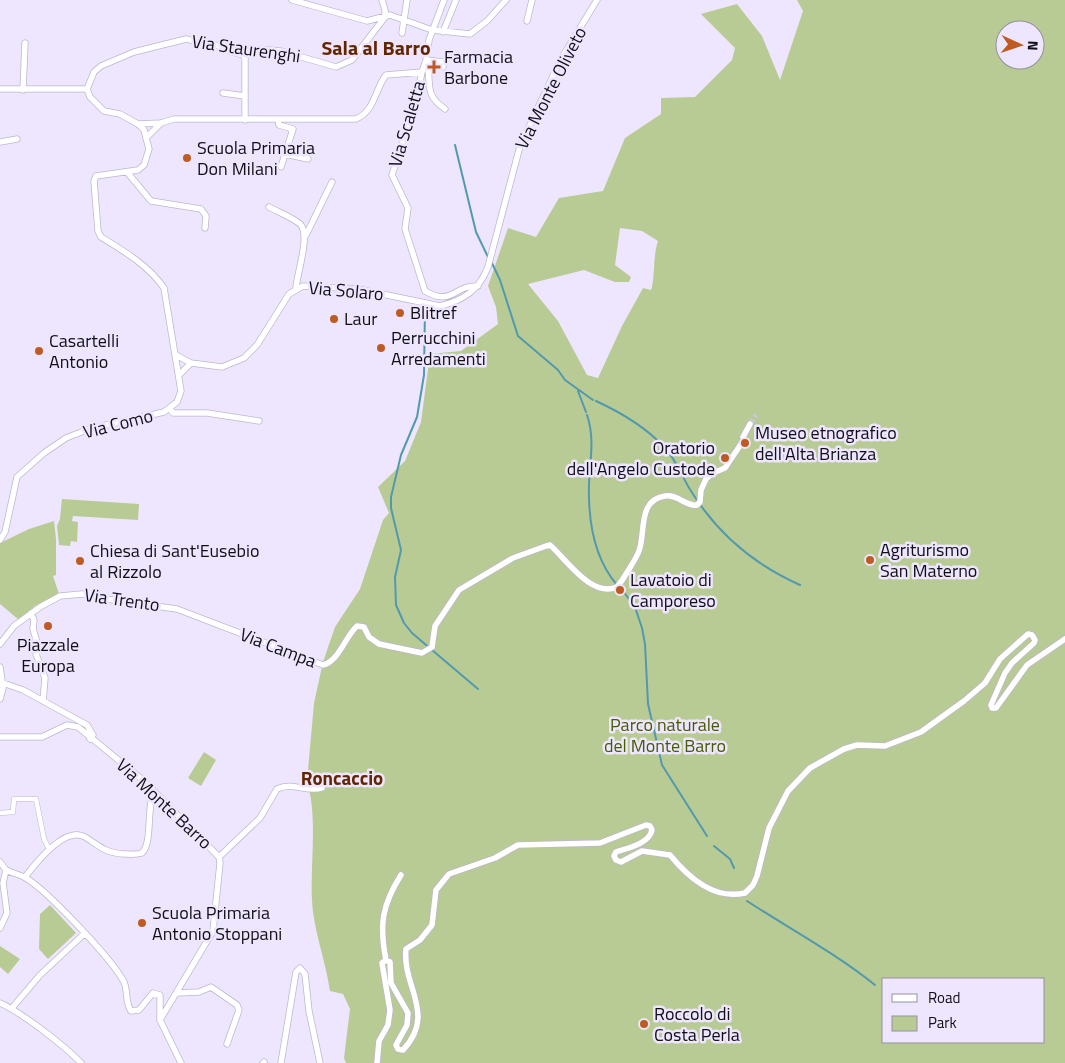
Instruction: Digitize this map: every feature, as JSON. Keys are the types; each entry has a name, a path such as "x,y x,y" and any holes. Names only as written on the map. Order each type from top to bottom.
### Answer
{"street":[{"path":"292,0 367,20 385,18 388,14 432,30 470,34 487,21 506,0"},
{"path":"382,0 385,18"},
{"path":"402,33 408,0"},
{"path":"444,0 432,30 426,60 443,62 444,67"},
{"path":"443,32 456,0"},
{"path":"527,21 532,0"},
{"name":"Via Monte Oliveto","path":"476,288 492,256 520,146 561,59 598,0"},
{"name":"Via Staurenghi","path":"87,89 94,72 102,66 134,52 186,39 226,46 280,50 336,67 352,60 385,18"},
{"path":"23,90 25,43"},
{"path":"226,46 229,52 243,55 245,58 245,120"},
{"name":"Via Scaletta","path":"426,60 416,102 392,176 408,208 405,229 425,291 437,298 449,296 471,286 476,288"},
{"name":"Via Scaletta","path":"426,60 429,69 429,91 435,102 445,109"},
{"path":"138,124 161,123 174,119 356,119 367,112 386,75 422,72"},
{"path":"0,89 87,89 90,97 104,111 120,114 138,124 146,138 149,149 144,165 138,170 102,173 96,176 94,181 98,232 101,237 138,262 158,279 164,288 179,375"},
{"path":"224,93 245,96"},
{"path":"278,120 279,125 293,129 280,167"},
{"path":"146,138 161,123"},
{"path":"0,142 17,139"},
{"path":"285,154 308,159"},
{"path":"127,172 151,201 201,208 206,216 205,228"},
{"path":"296,288 305,237 332,182"},
{"path":"269,207 299,224 304,230 305,237"},
{"name":"Via Solaro","path":"191,363 222,367 244,358 257,345 289,294 296,288 312,286 350,288 440,306 453,303 476,288"},
{"path":"176,355 191,363 179,375"},
{"name":"Via Como","path":"0,540 5,532 17,478 44,453 66,438 89,429 170,409 177,402 181,391 179,375"},
{"path":"170,409 173,413 207,413 259,421"},
{"path":"743,437 750,424"},
{"name":"Via Campa","path":"177,609 323,665 328,664 335,657 357,626 364,627 373,641 386,646 422,653 432,647 435,626 458,590 513,558 546,546 550,545 563,556 582,579 601,588 610,590 617,587 640,550 644,516 648,506 664,496 675,497 690,506 699,503 701,490 706,480 713,473 725,468 741,444"},
{"name":"Via Trento","path":"31,613 66,594 82,594 177,609"},
{"path":"0,644 14,626 31,613 34,620 33,629 39,649 36,654 45,678 43,700"},
{"path":"401,875 386,901 381,932 386,960 390,962 391,983 408,1013 407,1025 396,1045 398,1049 403,1050 414,1032 419,1015 406,964 406,950 420,940 432,925 436,890 449,874 482,863 518,845 600,842 646,825 650,826 652,830 650,837 635,846 616,852 614,856 616,860 621,862 642,851 670,855 681,869 709,889 722,894 745,893 753,885 757,876 766,838 788,791 810,768 844,748 858,745 885,746 921,732 986,683 996,664 1007,652 1028,634 1032,634 1035,640 1034,643 1012,663 1005,673 991,705 992,708 996,708 1027,665 1065,639"},
{"path":"0,667 2,683 0,699"},
{"path":"2,683 23,690 87,725 93,734 90,739"},
{"name":"Via Monte Barro","path":"0,737 42,737 73,725 78,727 90,739 144,781 219,857 213,930 160,1020"},
{"path":"219,857 260,818 277,788 292,785 310,790 322,788"},
{"path":"25,877 48,849 67,837 78,834 99,848 116,853 142,853 146,846 149,807 154,791"},
{"path":"0,813 13,812 14,799 36,799 44,839 48,849"},
{"path":"0,862 6,870 25,877 47,894 84,934 124,982 127,1001 131,1011 139,1010 153,993 160,995 160,1020 181,1063"},
{"path":"0,928 7,913 3,883 6,870"},
{"path":"12,1008 40,975 84,934"},
{"path":"377,1063 379,1041 390,1019 382,963 386,960"},
{"path":"281,1063 296,972 300,968 305,974 309,1011 320,1063"},
{"path":"176,994 199,992 210,987 237,1005 239,1010 227,1044"},
{"path":"0,1003 12,1008 65,1048 81,1063"}],"green space":[{"name":"Parco naturale del Monte Barro","path":"797,0 1065,0 1065,1063 346,1063 344,1058 350,1009 343,994 330,991 313,911 313,825 307,781 314,703 323,662 335,627 360,589 383,520 389,513 378,487 405,461 421,422 430,354 461,351 498,324 496,307 488,286 508,228 536,237 559,198 603,191 625,138 661,114 661,98 695,97 732,60 735,48 701,14 737,4 762,36 780,80 803,11","holes":["620,228 642,231 658,241 651,290 643,288 622,326 598,378 587,375 558,321 528,284 584,270 615,282 629,282 631,277 615,265"]},
{"path":"62,499 139,504 138,520 73,516 72,521 78,522 77,542 71,541 70,546 59,545 57,526 60,519"},
{"path":"54,521 56,575 53,576 59,594 35,606 19,620 0,604 0,543 29,529"},
{"path":"204,752 216,760 201,786 188,778"},
{"path":"50,905 76,933 48,959 39,949 40,914"},
{"path":"0,946 20,959 8,974 0,967"}],"waterway":[{"path":"455,145 476,232 488,257"},
{"path":"491,261 500,280 518,336 558,370 565,380 593,400"},
{"path":"425,308 424,375 417,417 401,455 391,497 391,508 401,550 395,577 396,605 404,623 412,633 478,689"},
{"path":"578,391 586,412"},
{"path":"596,401 633,421 658,440 673,458 701,506 725,534 753,558 783,577 800,585"},
{"path":"587,415 591,432 589,484 591,524 602,562 617,585"},
{"path":"620,587 635,607 642,628 645,644 648,704 662,765 707,836"},
{"path":"714,846 730,859 734,868"},
{"path":"747,901 828,952 875,985"}],"tunnel":[{"path":"750,424 756,415"}],"place":[{"name":"Farmacia Barbone","path":"434,67"},
{"name":"Scuola Primaria Don Milani","path":"187,158"},
{"name":"Blitref","path":"400,313"},
{"name":"Laur","path":"334,319"},
{"name":"Perrucchini Arredamenti","path":"381,348"},
{"name":"Casartelli Antonio","path":"39,351"},
{"name":"Museo etnografico dell'Alta Brianza","path":"745,443"},
{"name":"Oratorio dell'Angelo Custode","path":"725,458"},
{"name":"Agriturismo San Materno","path":"870,560"},
{"name":"Chiesa di Sant'Eusebio al Rizzolo","path":"80,561"},
{"name":"Lavatoio di Camporeso","path":"620,590"},
{"name":"Piazzale Europa","path":"48,626"},
{"name":"Scuola Primaria Antonio Stoppani","path":"142,923"},
{"name":"Roccolo di Costa Perla","path":"644,1024"}],"district":[{"name":"Sala al Barro","path":"376,48"},
{"name":"Roncaccio","path":"342,778"}]}
